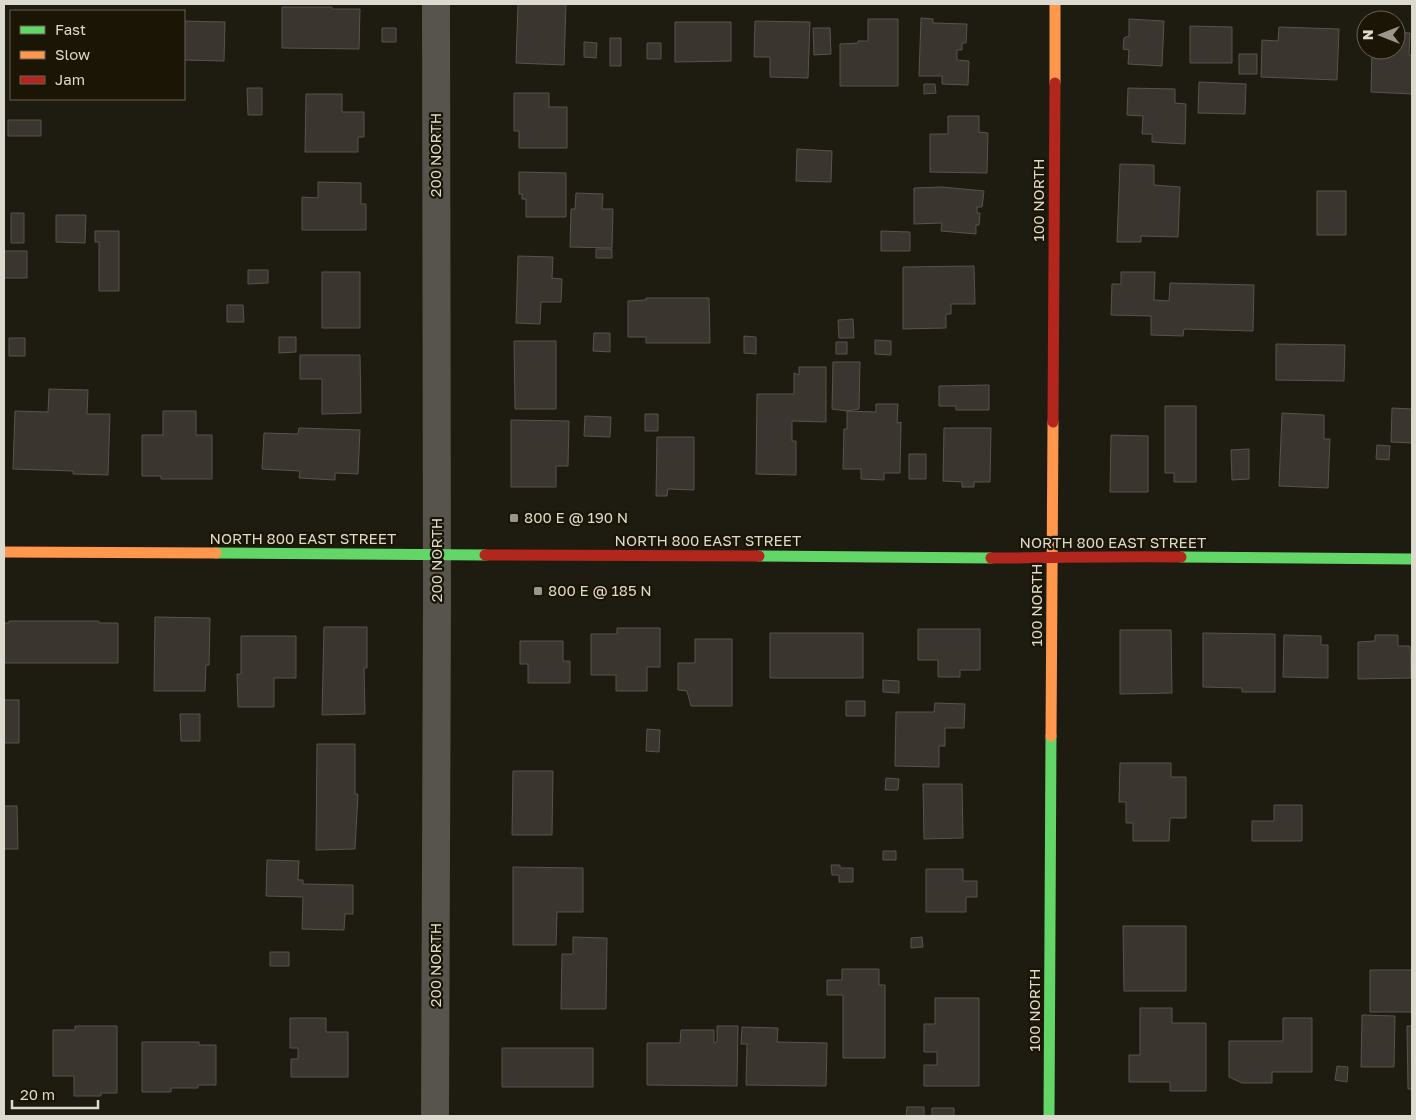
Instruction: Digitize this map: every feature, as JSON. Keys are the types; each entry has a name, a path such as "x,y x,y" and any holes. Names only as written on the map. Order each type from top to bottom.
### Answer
{"street":[{"name":"200 NORTH","path":"435,1116 436,4"},
{"name":"100 NORTH","path":"1049,1116 1055,4"},
{"name":"NORTH 800 EAST STREET","path":"4,552 1412,559"}],"building":[{"path":"518,4 566,4 564,65 516,63"},
{"path":"282,7 360,9 359,49 282,48"},
{"path":"921,18 933,19 933,23 967,24 966,43 962,43 962,50 957,50 957,60 969,61 968,85 942,84 942,76 919,76"},
{"path":"868,19 898,19 898,86 840,86 840,44 868,41"},
{"path":"1129,19 1164,21 1162,66 1128,64 1129,50 1123,49 1124,38 1129,36"},
{"path":"185,21 225,22 224,61 185,60"},
{"path":"755,21 810,22 808,78 770,77 770,57 754,57"},
{"path":"675,22 731,22 731,61 675,62"},
{"path":"1190,26 1232,27 1232,63 1190,63"},
{"path":"1279,27 1339,29 1337,80 1261,77 1262,40 1278,41"},
{"path":"382,28 396,28 396,42 382,42"},
{"path":"813,28 830,28 831,54 814,55"},
{"path":"1406,33 1410,33 1409,55 1412,55 1412,94 1371,92 1372,60 1406,60"},
{"path":"610,38 621,38 621,66 610,66"},
{"path":"584,42 597,43 596,58 584,57"},
{"path":"647,43 661,43 661,59 647,59"},
{"path":"1239,54 1257,54 1257,74 1239,74"},
{"path":"1199,82 1246,84 1245,114 1198,113"},
{"path":"924,84 935,84 936,93 924,94"},
{"path":"247,88 262,88 262,115 248,115"},
{"path":"1128,88 1175,89 1175,103 1186,104 1185,144 1152,142 1152,134 1142,134 1143,116 1127,115"},
{"path":"514,93 549,93 549,107 567,107 567,148 519,148 519,131 514,131"},
{"path":"306,94 342,94 342,112 364,112 364,137 358,137 358,152 305,152"},
{"path":"948,116 979,116 979,132 988,133 987,173 930,172 930,134 948,134"},
{"path":"8,120 41,120 41,136 8,136"},
{"path":"797,149 832,151 831,182 796,181"},
{"path":"1120,164 1154,165 1154,185 1180,187 1178,237 1141,236 1141,242 1117,242"},
{"path":"519,172 566,173 566,217 526,217 526,199 522,199 522,194 519,194"},
{"path":"318,182 361,183 361,204 366,204 366,230 302,230 302,197 318,198"},
{"path":"942,187 984,191 982,207 977,207 977,213 980,213 979,225 976,225 976,234 941,231 942,223 914,224 914,188"},
{"path":"1317,191 1346,191 1346,235 1317,235"},
{"path":"576,193 603,194 602,209 613,209 612,248 570,247 571,209 575,209"},
{"path":"11,213 24,213 24,243 11,243"},
{"path":"56,215 86,215 85,243 56,242"},
{"path":"95,231 119,231 119,291 99,291 99,242 95,242"},
{"path":"881,231 910,232 910,251 881,251"},
{"path":"596,249 612,249 612,258 596,258"},
{"path":"4,251 27,251 27,278 4,278"},
{"path":"518,256 553,257 552,278 562,279 561,302 541,302 540,324 516,323"},
{"path":"974,266 975,304 951,304 951,314 946,314 946,328 903,329 903,267"},
{"path":"248,270 268,270 268,283 248,284"},
{"path":"322,272 360,272 360,328 322,328"},
{"path":"1121,272 1155,272 1154,300 1169,301 1170,283 1254,285 1253,331 1184,329 1183,336 1151,335 1151,316 1111,315 1112,284 1121,284"},
{"path":"646,298 709,298 710,343 646,343 646,337 628,337 628,301 646,300"},
{"path":"227,305 243,305 244,322 227,322"},
{"path":"853,319 854,338 839,338 838,320"},
{"path":"594,333 610,333 610,352 593,351"},
{"path":"744,336 756,337 756,354 744,353"},
{"path":"279,337 296,337 296,352 279,353"},
{"path":"9,338 25,338 25,356 9,356"},
{"path":"875,340 891,341 891,355 875,354"},
{"path":"514,341 556,341 556,409 515,409"},
{"path":"836,342 847,342 847,354 836,354"},
{"path":"1276,344 1345,345 1344,381 1276,380"},
{"path":"300,355 360,355 361,413 322,414 322,379 300,379"},
{"path":"833,362 860,362 859,409 847,411 832,409"},
{"path":"799,367 826,367 826,422 792,421 792,441 796,441 796,475 756,474 757,394 794,394 794,373 799,375"},
{"path":"989,385 989,410 956,410 956,406 939,406 939,386"},
{"path":"49,389 88,390 87,414 110,414 108,475 73,474 73,471 13,469 15,411 48,412"},
{"path":"876,404 898,404 897,423 901,422 900,473 884,473 884,480 861,479 861,469 843,469 844,429 847,429 847,411 876,412"},
{"path":"1165,406 1196,406 1196,482 1174,482 1174,473 1165,473"},
{"path":"1392,408 1412,409 1412,443 1391,442"},
{"path":"163,411 196,411 196,435 212,435 212,479 161,479 161,476 142,476 142,435 163,435"},
{"path":"1282,413 1324,415 1324,439 1330,439 1328,488 1279,486"},
{"path":"645,414 658,414 658,431 645,431"},
{"path":"585,416 611,417 610,437 584,436"},
{"path":"511,420 569,421 568,466 556,466 556,487 511,487"},
{"path":"299,428 360,430 358,474 335,473 335,480 299,478 300,471 262,469 264,433 298,434"},
{"path":"944,428 991,428 990,482 974,482 974,487 962,487 962,482 943,481"},
{"path":"1111,435 1148,436 1148,492 1110,492"},
{"path":"657,437 694,437 694,490 668,489 667,496 656,496"},
{"path":"1377,445 1390,446 1389,460 1376,459"},
{"path":"1249,449 1249,479 1232,480 1231,450"},
{"path":"909,454 926,454 926,479 909,479"},
{"path":"155,617 210,618 209,665 206,665 205,691 154,691"},
{"path":"9,621 99,621 99,623 118,623 118,663 4,663 4,623 9,623"},
{"path":"324,627 367,627 367,668 364,668 365,714 322,715"},
{"path":"617,628 660,628 660,667 647,667 647,691 616,691 616,675 591,675 591,634 617,634"},
{"path":"918,629 980,629 980,670 960,670 960,677 938,677 938,660 918,660"},
{"path":"1120,630 1171,630 1172,693 1120,694"},
{"path":"770,633 863,633 863,678 770,678"},
{"path":"1203,633 1275,634 1275,692 1242,692 1242,688 1203,687"},
{"path":"1284,635 1321,636 1321,645 1328,645 1328,678 1283,677"},
{"path":"1375,635 1398,635 1398,646 1410,646 1411,678 1358,679 1358,642 1375,641"},
{"path":"241,636 296,636 296,678 274,678 274,707 238,707 237,674 241,674"},
{"path":"695,639 732,639 732,706 691,706 687,691 678,690 678,663 695,663"},
{"path":"520,641 563,641 563,661 570,661 570,683 528,683 528,664 520,664"},
{"path":"883,680 899,681 899,693 883,692"},
{"path":"4,700 19,700 19,743 4,743"},
{"path":"846,701 865,701 865,716 846,716"},
{"path":"935,703 965,704 964,728 945,728 945,746 939,746 939,767 895,766 896,712 934,712"},
{"path":"180,714 200,714 200,741 181,741"},
{"path":"647,729 660,730 659,752 646,751"},
{"path":"317,744 355,744 355,794 358,794 355,849 316,850"},
{"path":"1120,763 1171,763 1171,777 1186,777 1186,818 1170,818 1169,841 1133,841 1133,823 1126,823 1126,802 1119,802"},
{"path":"513,771 553,771 552,835 512,835"},
{"path":"886,778 899,779 898,790 885,790"},
{"path":"923,784 962,784 963,838 924,839"},
{"path":"1274,805 1302,805 1302,841 1252,841 1252,821 1274,821"},
{"path":"4,806 17,806 18,849 4,849"},
{"path":"883,851 896,851 896,860 883,860"},
{"path":"267,860 299,861 298,880 303,880 303,884 353,885 353,914 345,914 344,930 302,929 303,897 266,896"},
{"path":"831,865 840,865 840,868 853,868 853,882 839,882 839,875 832,875"},
{"path":"513,867 583,868 583,912 557,912 556,945 513,945"},
{"path":"926,869 963,869 963,881 977,881 977,897 966,897 966,912 926,912"},
{"path":"1123,926 1186,926 1186,991 1124,991"},
{"path":"573,937 607,938 606,1009 561,1009 562,954 573,954"},
{"path":"922,937 923,947 911,948 911,938"},
{"path":"270,952 289,952 289,966 270,966"},
{"path":"842,969 879,969 879,985 885,985 885,1058 843,1058 843,995 827,995 827,980 842,980"},
{"path":"1370,970 1412,970 1412,1012 1370,1012"},
{"path":"935,998 979,998 979,1086 924,1086 924,1065 937,1065 937,1052 924,1052 924,1024 935,1024"},
{"path":"1140,1008 1172,1008 1172,1023 1206,1023 1206,1091 1170,1091 1170,1082 1129,1082 1129,1055 1140,1055"},
{"path":"1362,1015 1395,1016 1394,1067 1361,1067"},
{"path":"290,1018 326,1018 326,1032 348,1032 348,1077 291,1077 291,1059 298,1059 298,1048 290,1048"},
{"path":"1283,1018 1312,1018 1312,1072 1272,1072 1272,1083 1242,1083 1229,1077 1229,1041 1283,1041"},
{"path":"75,1026 117,1026 117,1093 101,1093 101,1096 74,1096 74,1076 53,1076 53,1030 75,1030"},
{"path":"717,1026 738,1026 737,1086 647,1085 647,1043 680,1043 681,1030 714,1030 714,1043 717,1042"},
{"path":"1407,1026 1412,1026 1412,1089 1408,1089"},
{"path":"742,1027 778,1028 777,1042 827,1043 826,1086 746,1085 747,1044 741,1044"},
{"path":"142,1042 199,1042 199,1045 216,1045 216,1085 198,1085 198,1088 171,1088 171,1092 142,1092"},
{"path":"502,1048 593,1048 593,1087 502,1087"},
{"path":"1337,1066 1348,1067 1347,1082 1335,1080"},
{"path":"907,1107 924,1107 924,1116 906,1116"},
{"path":"932,1108 954,1108 954,1116 932,1116"}],"traffic: fast":[{"path":"216,553 485,555"},
{"path":"759,556 991,558"},
{"path":"1181,557 1412,559"},
{"path":"1049,1116 1051,736"}],"traffic: slow":[{"path":"1055,4 1055,83"},
{"path":"1051,736 1053,422"},
{"path":"4,552 216,553"}],"traffic: jam":[{"path":"1053,422 1055,83"},
{"path":"485,555 759,556"},
{"path":"991,558 1181,557"}],"place":[{"name":"800 E @ 190 N","path":"514,518"},
{"name":"800 E @ 185 N","path":"538,591"}]}
